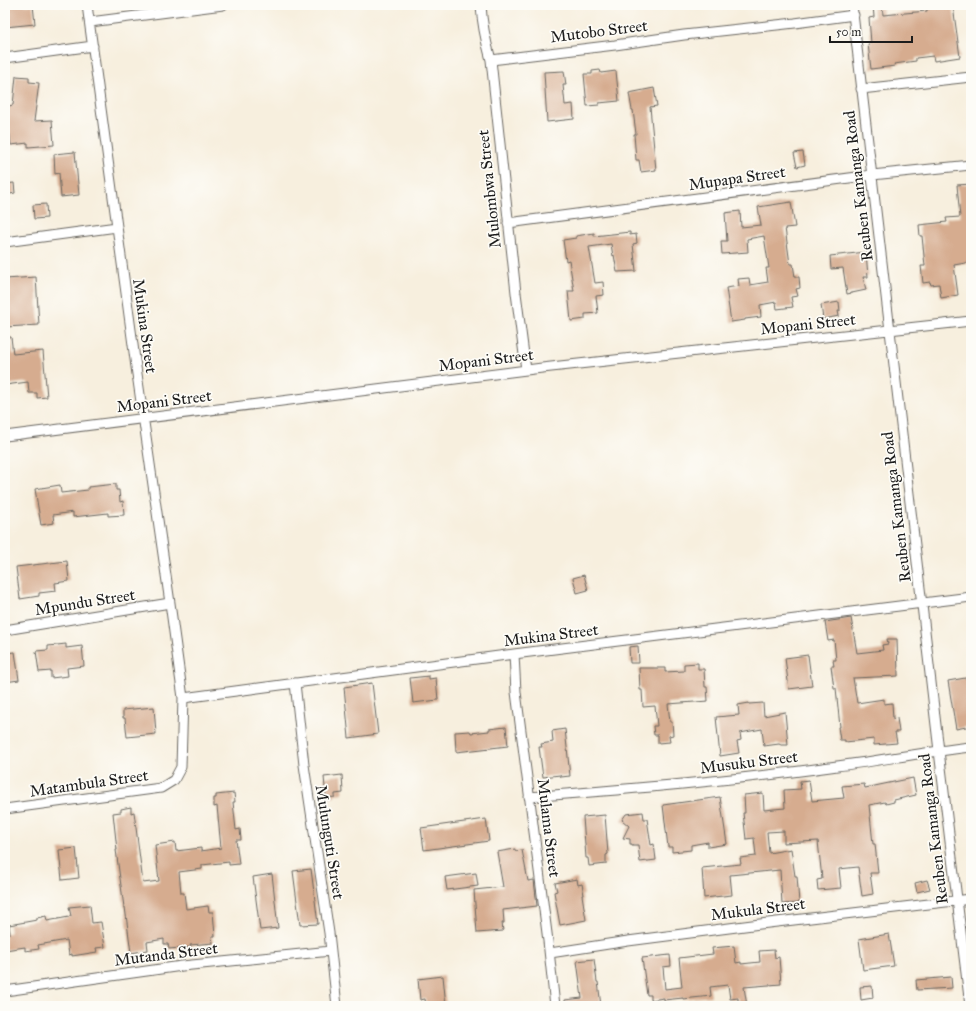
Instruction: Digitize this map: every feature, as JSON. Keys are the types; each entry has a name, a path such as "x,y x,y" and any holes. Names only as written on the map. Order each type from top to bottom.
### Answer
{"street":[{"name":"Mukina Street","path":"87,5 143,418 183,698 181,767 174,780"},
{"path":"90,22 223,5"},
{"name":"Mulombwa Street","path":"481,5 486,41 491,60 508,223 526,370"},
{"name":"Reuben Kamanga Road","path":"852,5 889,330 970,1006"},
{"name":"Mutobo Street","path":"491,60 854,15"},
{"path":"5,58 93,46"},
{"path":"861,89 971,76"},
{"name":"Mupapa Street","path":"508,223 872,175 971,165"},
{"path":"5,242 117,227"},
{"name":"Mopani Street","path":"5,436 526,370 971,321"},
{"name":"Mukina Street","path":"183,698 514,654 971,597"},
{"name":"Mpundu Street","path":"5,630 170,603"},
{"name":"Mulama Street","path":"514,654 516,692 550,953 555,1006"},
{"name":"Mulunguti Street","path":"295,683 304,765 331,951 337,1006"},
{"name":"Musuku Street","path":"529,796 685,784 831,767 939,750 971,747"},
{"name":"Matambula Street","path":"5,809 161,788 174,780"},
{"name":"Mukula Street","path":"550,953 628,941 760,924 971,899"},
{"name":"Mutanda Street","path":"5,991 182,966 331,951"}],"building":[{"path":"5,5 33,5 35,24 5,27"},
{"path":"873,5 882,5 883,15 927,11 927,9 953,6 960,57 934,61 933,56 916,58 916,61 894,64 895,66 871,69 868,44 871,43 869,18 874,17"},
{"path":"600,70 601,73 616,71 619,101 587,106 584,74 592,74 592,71"},
{"path":"564,71 566,85 563,85 565,105 573,104 574,119 547,122 544,72"},
{"path":"16,76 29,77 29,82 39,83 34,121 52,120 54,145 28,147 28,143 11,145 8,119 5,120 5,107 13,105"},
{"path":"654,88 657,106 650,107 656,170 641,172 639,160 636,160 634,134 636,134 629,93"},
{"path":"75,152 79,195 61,197 59,173 55,174 54,154"},
{"path":"803,152 805,165 797,167 794,153"},
{"path":"14,183 15,193 5,195 5,184"},
{"path":"971,184 971,262 954,265 958,295 941,298 939,284 931,285 930,282 923,283 921,266 925,266 922,236 920,236 919,225 947,222 946,218 960,217 957,185"},
{"path":"791,202 795,227 785,228 790,264 793,264 795,277 799,277 800,288 796,289 798,296 791,297 793,307 777,309 776,302 760,305 761,317 731,322 726,288 739,286 738,279 749,278 750,285 768,282 766,268 769,268 764,236 747,239 748,252 722,254 721,241 727,241 725,213 740,211 741,227 761,225 758,207"},
{"path":"46,204 47,218 34,219 33,205"},
{"path":"630,232 630,235 636,234 637,243 633,244 636,271 617,272 611,244 589,247 595,283 603,282 604,295 596,296 598,313 585,314 585,319 571,321 568,291 574,291 569,260 566,261 563,240 594,233 594,236"},
{"path":"866,252 868,277 863,277 866,290 847,294 843,268 831,269 830,256"},
{"path":"36,277 39,325 5,327 5,279"},
{"path":"839,302 839,316 823,319 821,305"},
{"path":"5,337 11,337 13,354 43,351 47,397 37,398 37,393 29,393 28,382 5,385"},
{"path":"116,484 116,490 119,490 120,502 123,501 124,515 108,516 108,513 73,517 73,512 53,515 54,523 41,525 35,489 60,485 61,493 88,490 88,487"},
{"path":"67,561 69,581 55,583 56,591 39,593 39,596 20,599 16,567"},
{"path":"584,575 588,590 577,593 573,578"},
{"path":"851,618 857,653 883,650 882,645 888,644 887,639 897,639 898,676 853,678 857,703 884,699 884,704 892,703 893,719 897,718 899,732 895,732 897,743 874,745 874,739 845,742 845,740 840,740 836,688 834,688 831,666 834,666 833,660 836,660 834,640 828,641 825,622"},
{"path":"66,644 66,648 82,646 84,666 67,668 68,676 51,678 51,671 39,672 36,651 48,650 48,646"},
{"path":"638,646 639,663 630,663 629,647"},
{"path":"15,652 19,680 5,682 5,653"},
{"path":"808,655 812,686 789,689 785,658"},
{"path":"698,663 698,669 704,669 705,687 707,687 708,701 668,704 673,735 669,736 670,742 658,743 658,735 654,735 653,726 657,726 655,706 643,707 642,690 640,690 639,668 665,668 665,672 684,671 684,664"},
{"path":"429,676 429,679 436,678 438,700 413,703 410,678"},
{"path":"971,677 971,726 956,729 948,681"},
{"path":"372,683 378,734 349,738 344,687"},
{"path":"763,703 764,716 785,712 788,745 779,744 764,746 762,729 740,733 741,740 737,741 739,753 720,756 716,717 739,715 738,705"},
{"path":"154,707 156,734 127,737 123,710"},
{"path":"506,727 508,746 456,752 455,732 470,731 471,733"},
{"path":"565,729 570,776 561,777 560,775 543,777 539,747 542,747 541,744 553,742 552,731"},
{"path":"342,775 343,793 335,794 335,797 326,798 324,777"},
{"path":"913,778 916,795 894,800 894,802 886,804 885,802 869,805 878,873 870,873 873,894 862,896 858,867 839,869 841,888 818,890 817,880 822,879 818,841 784,843 784,831 767,832 769,853 791,849 795,876 797,876 799,903 782,904 780,870 730,875 732,895 704,898 702,868 741,864 740,858 756,856 754,838 746,839 743,813 745,813 744,795 763,793 764,810 785,808 784,790 801,789 800,781 809,780 812,801 844,798 842,786 864,784 865,788"},
{"path":"234,793 235,802 233,802 236,830 240,829 241,840 236,840 239,864 229,865 229,862 202,865 202,869 179,872 181,893 184,893 186,909 208,906 209,912 213,912 215,936 212,936 213,943 169,949 168,944 164,944 164,939 147,942 148,950 131,953 116,850 113,813 121,812 121,809 131,807 131,813 134,812 143,883 159,881 155,845 175,842 176,851 201,848 201,851 221,848 217,806 214,807 214,798 216,798 216,795"},
{"path":"720,797 727,844 708,847 708,842 691,845 691,850 672,852 672,847 668,847 663,805"},
{"path":"643,812 644,819 647,819 651,845 654,844 656,860 640,862 638,845 632,845 630,844 630,839 623,838 629,826 622,820 626,814"},
{"path":"605,815 608,854 606,855 606,864 589,866 588,858 586,858 583,817"},
{"path":"486,819 489,841 424,850 421,828"},
{"path":"76,848 79,878 62,880 59,850"},
{"path":"515,849 515,851 522,850 528,881 534,880 537,906 503,910 503,931 477,933 474,890 503,887 497,852"},
{"path":"311,869 318,924 300,925 293,871"},
{"path":"476,873 478,886 447,890 445,877"},
{"path":"272,874 278,928 260,930 253,877"},
{"path":"577,879 578,885 582,884 584,895 582,895 586,920 560,925 554,892 557,891 555,883"},
{"path":"927,880 930,889 917,892 915,883"},
{"path":"90,905 92,923 101,922 105,947 96,948 97,952 72,956 72,954 69,955 67,940 38,945 39,949 25,951 25,947 5,950 5,933 10,933 9,925 37,920 37,918 46,916 47,921 69,917 71,916 69,907"},
{"path":"889,934 894,966 863,970 859,939"},
{"path":"734,946 736,963 741,962 741,964 760,962 759,951 774,950 775,958 779,957 781,984 744,987 747,1006 738,1006 738,998 730,999 728,985 710,987 711,996 651,1000 651,995 647,995 642,958 670,955 671,966 663,967 665,989 682,987 679,958 713,954 712,948"},
{"path":"594,959 601,1006 565,1006 565,1000 582,998 577,961"},
{"path":"443,976 446,1006 426,1006 425,999 420,1000 418,979"},
{"path":"951,977 952,988 917,990 916,980"},
{"path":"872,986 873,998 861,1000 860,987"}]}
